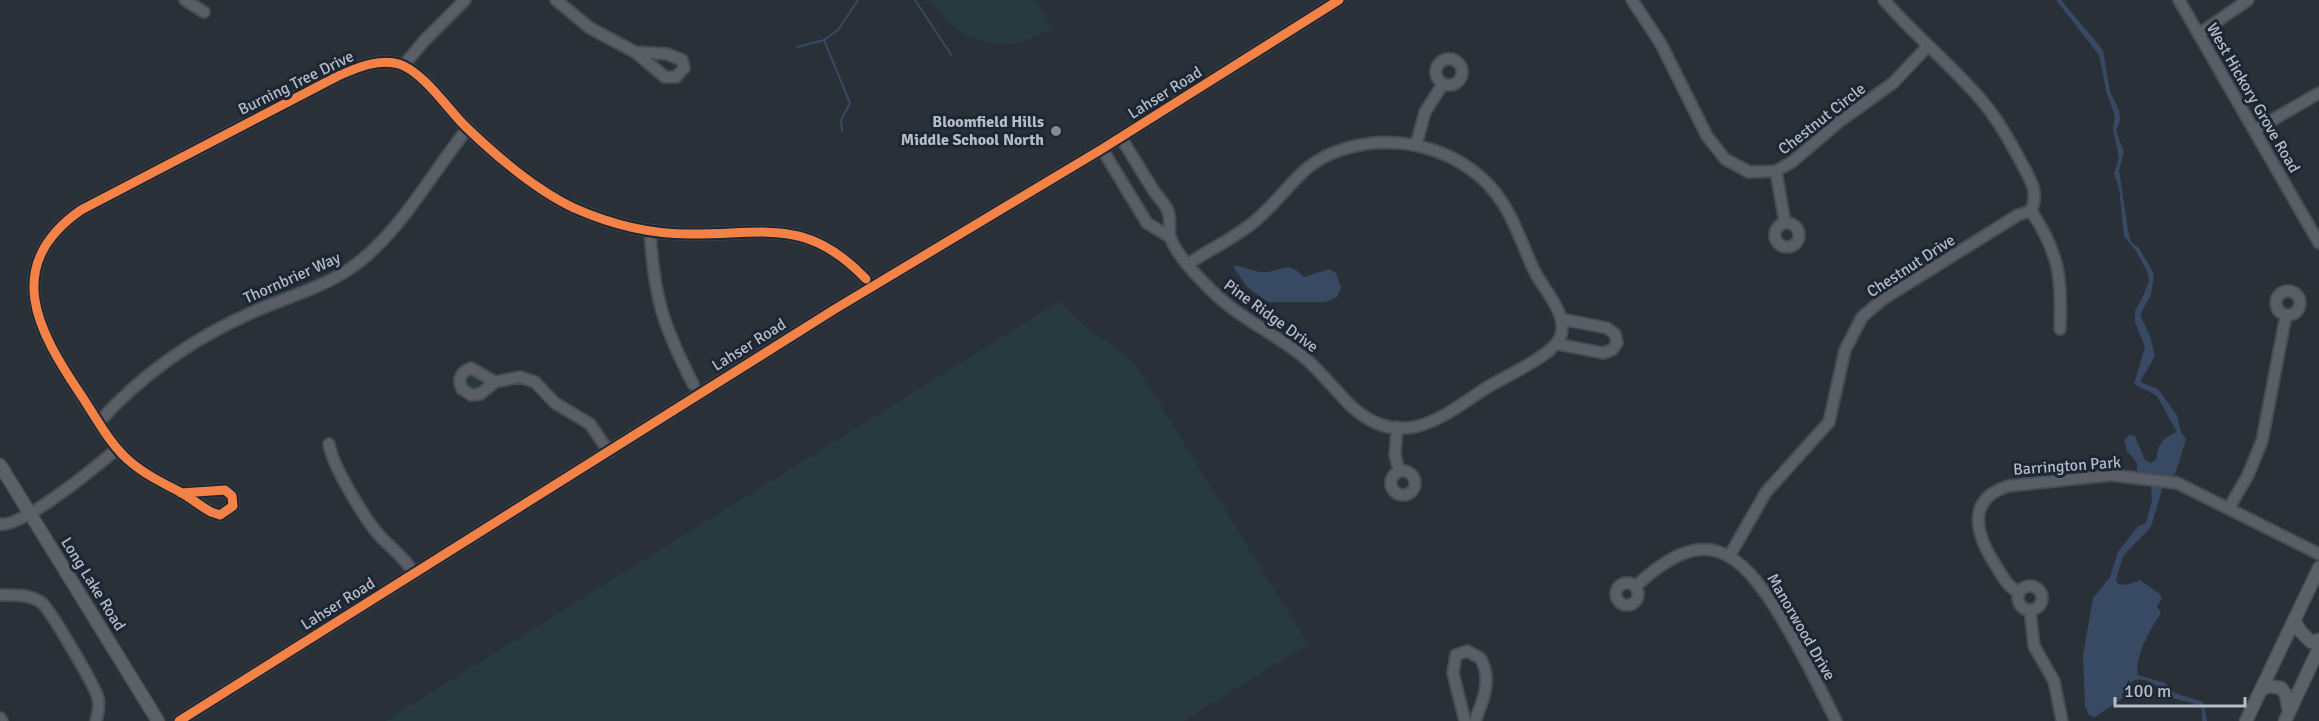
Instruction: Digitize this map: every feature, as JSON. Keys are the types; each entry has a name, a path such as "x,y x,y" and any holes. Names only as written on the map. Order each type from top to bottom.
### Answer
{"main road":[{"name":"Long Lake Road","path":"0,465 158,721"},
{"path":"2246,721 2319,568"},
{"path":"2294,620 2305,638 2311,642 2319,640"},
{"path":"2287,716 2319,648"},
{"path":"2262,689 2269,686 2281,688 2286,695 2287,716"}],"street":[{"path":"184,0 204,12"},
{"path":"465,0 424,41 403,66 413,71 468,128 519,172 572,207 605,220 650,231 688,234 756,231 792,233 825,246 866,279"},
{"path":"556,0 590,28 635,52"},
{"name":"Lahser Road","path":"179,721 884,279 1121,138 1339,0"},
{"name":"Chestnut Circle","path":"1632,0 1661,44 1697,120 1719,153 1742,170 1756,173 1776,171 1792,162 1840,121 1884,91 1926,47"},
{"path":"1884,0 1926,47 1973,90 2003,130 2035,189 2031,211 2048,240 2059,267 2062,286 2060,329"},
{"name":"West Hickory Grove Road","path":"2179,0 2319,243"},
{"path":"2199,34 2248,0"},
{"name":"Burning Tree Drive","path":"181,493 147,474 117,449 50,348 34,303 34,284 43,250 58,227 89,205 338,76 375,63 403,66"},
{"path":"1416,145 1425,112 1443,84"},
{"path":"2255,130 2319,93"},
{"name":"Thornbrier Way","path":"99,422 147,375 193,343 253,311 332,279 357,263 391,230 468,128"},
{"name":"Pine Ridge Drive","path":"1121,138 1168,210 1170,237"},
{"path":"1188,264 1249,226 1299,173 1323,157 1343,149 1372,143 1416,145 1460,163 1495,192 1510,215 1533,268 1561,320 1561,333 1557,344 1603,353 1612,350 1617,343 1615,334 1607,328 1561,320"},
{"name":"Pine Ridge Drive","path":"1102,149 1147,223 1170,237 1188,264 1220,299 1307,360 1358,411 1374,421 1397,427 1419,426 1439,420 1496,381 1548,353 1557,344"},
{"path":"1776,171 1785,223"},
{"name":"Chestnut Drive","path":"1730,555 1766,492 1827,426 1834,411 1845,350 1862,317 1883,299 2018,215 2031,211"},
{"path":"650,231 653,272 660,313 693,384"},
{"path":"2229,508 2248,475 2262,441 2286,315"},
{"path":"495,382 520,377 535,382 555,403 590,424 609,452"},
{"path":"1397,427 1395,455 1399,471"},
{"path":"329,444 331,457 371,523 414,573"},
{"path":"0,524 11,524 30,513 76,482 117,449"},
{"name":"Barrington Park","path":"2019,593 2008,586 1980,538 1979,514 1988,498 2009,486 2104,476 2176,483 2319,554"},
{"path":"1635,586 1660,564 1683,553 1704,550 1730,555"},
{"name":"Manorwood Drive","path":"1730,555 1752,573 1775,607 1836,721"},
{"name":"Barrington Park","path":"2027,587 2040,592 2042,599 2039,606 2030,610 2020,606 2019,593 2027,587"},
{"path":"0,595 23,595 33,598 50,613 94,687 99,708 96,721"},
{"name":"Barrington Park","path":"2030,610 2034,646 2054,681 2062,721"},
{"path":"1465,721 1452,667 1456,656 1467,651 1481,659 1487,677 1484,696 1475,721"}],"green space":[{"path":"931,0 1035,0 1053,29 1022,42 995,44 982,41 958,30"},
{"path":"1060,301 1077,319 1137,367 1308,644 1184,721 385,721"},
{"path":"472,374 478,376 480,382 478,388 472,390 466,388 464,382 466,376"}],"water":[{"path":"2056,0 2061,0 2103,50 2110,92 2119,110 2120,120 2116,131 2124,152 2119,170 2128,230 2131,242 2139,248 2154,274 2151,295 2140,315 2150,336 2155,356 2140,382 2158,389 2177,415 2181,432 2186,439 2176,472 2171,481 2163,486 2151,527 2123,556 2116,580 2118,584 2127,585 2140,580 2160,594 2162,599 2157,606 2161,613 2148,634 2138,660 2138,675 2165,683 2175,693 2203,702 2207,721 2202,721 2202,710 2196,705 2176,699 2146,680 2140,679 2134,680 2122,694 2123,698 2095,717 2089,715 2085,706 2083,655 2093,598 2110,577 2118,552 2138,526 2146,523 2152,500 2151,485 2137,473 2137,463 2127,451 2124,440 2129,435 2135,436 2145,460 2151,463 2157,459 2158,449 2162,442 2177,432 2157,396 2134,384 2145,347 2135,322 2135,311 2149,281 2148,273 2136,251 2124,236 2119,188 2114,173 2119,158 2113,129 2115,116 2107,94 2099,55"},
{"path":"1233,266 1261,272 1292,268 1304,277 1329,269 1336,273 1341,288 1337,297 1326,302 1268,302 1247,287"}],"waterway":[{"path":"797,47 824,40 838,30 858,0"},
{"path":"915,0 952,56"},
{"path":"824,40 850,103 841,120 842,131"}],"cycle path":[{"path":"179,721 835,309 1102,149 1339,0"},
{"path":"181,493 225,490 232,496 233,506 220,515 211,512 139,468 113,444 65,371 41,323 35,300 35,276 41,254 56,231 81,210 338,76 360,67 391,62 408,68 426,82 489,149 516,171 559,200 588,214 630,227 659,232 689,234 762,232 803,237 824,246 844,259 866,279"}],"place":[{"name":"Bloomfield Hills Middle School North","path":"1056,131"}]}
